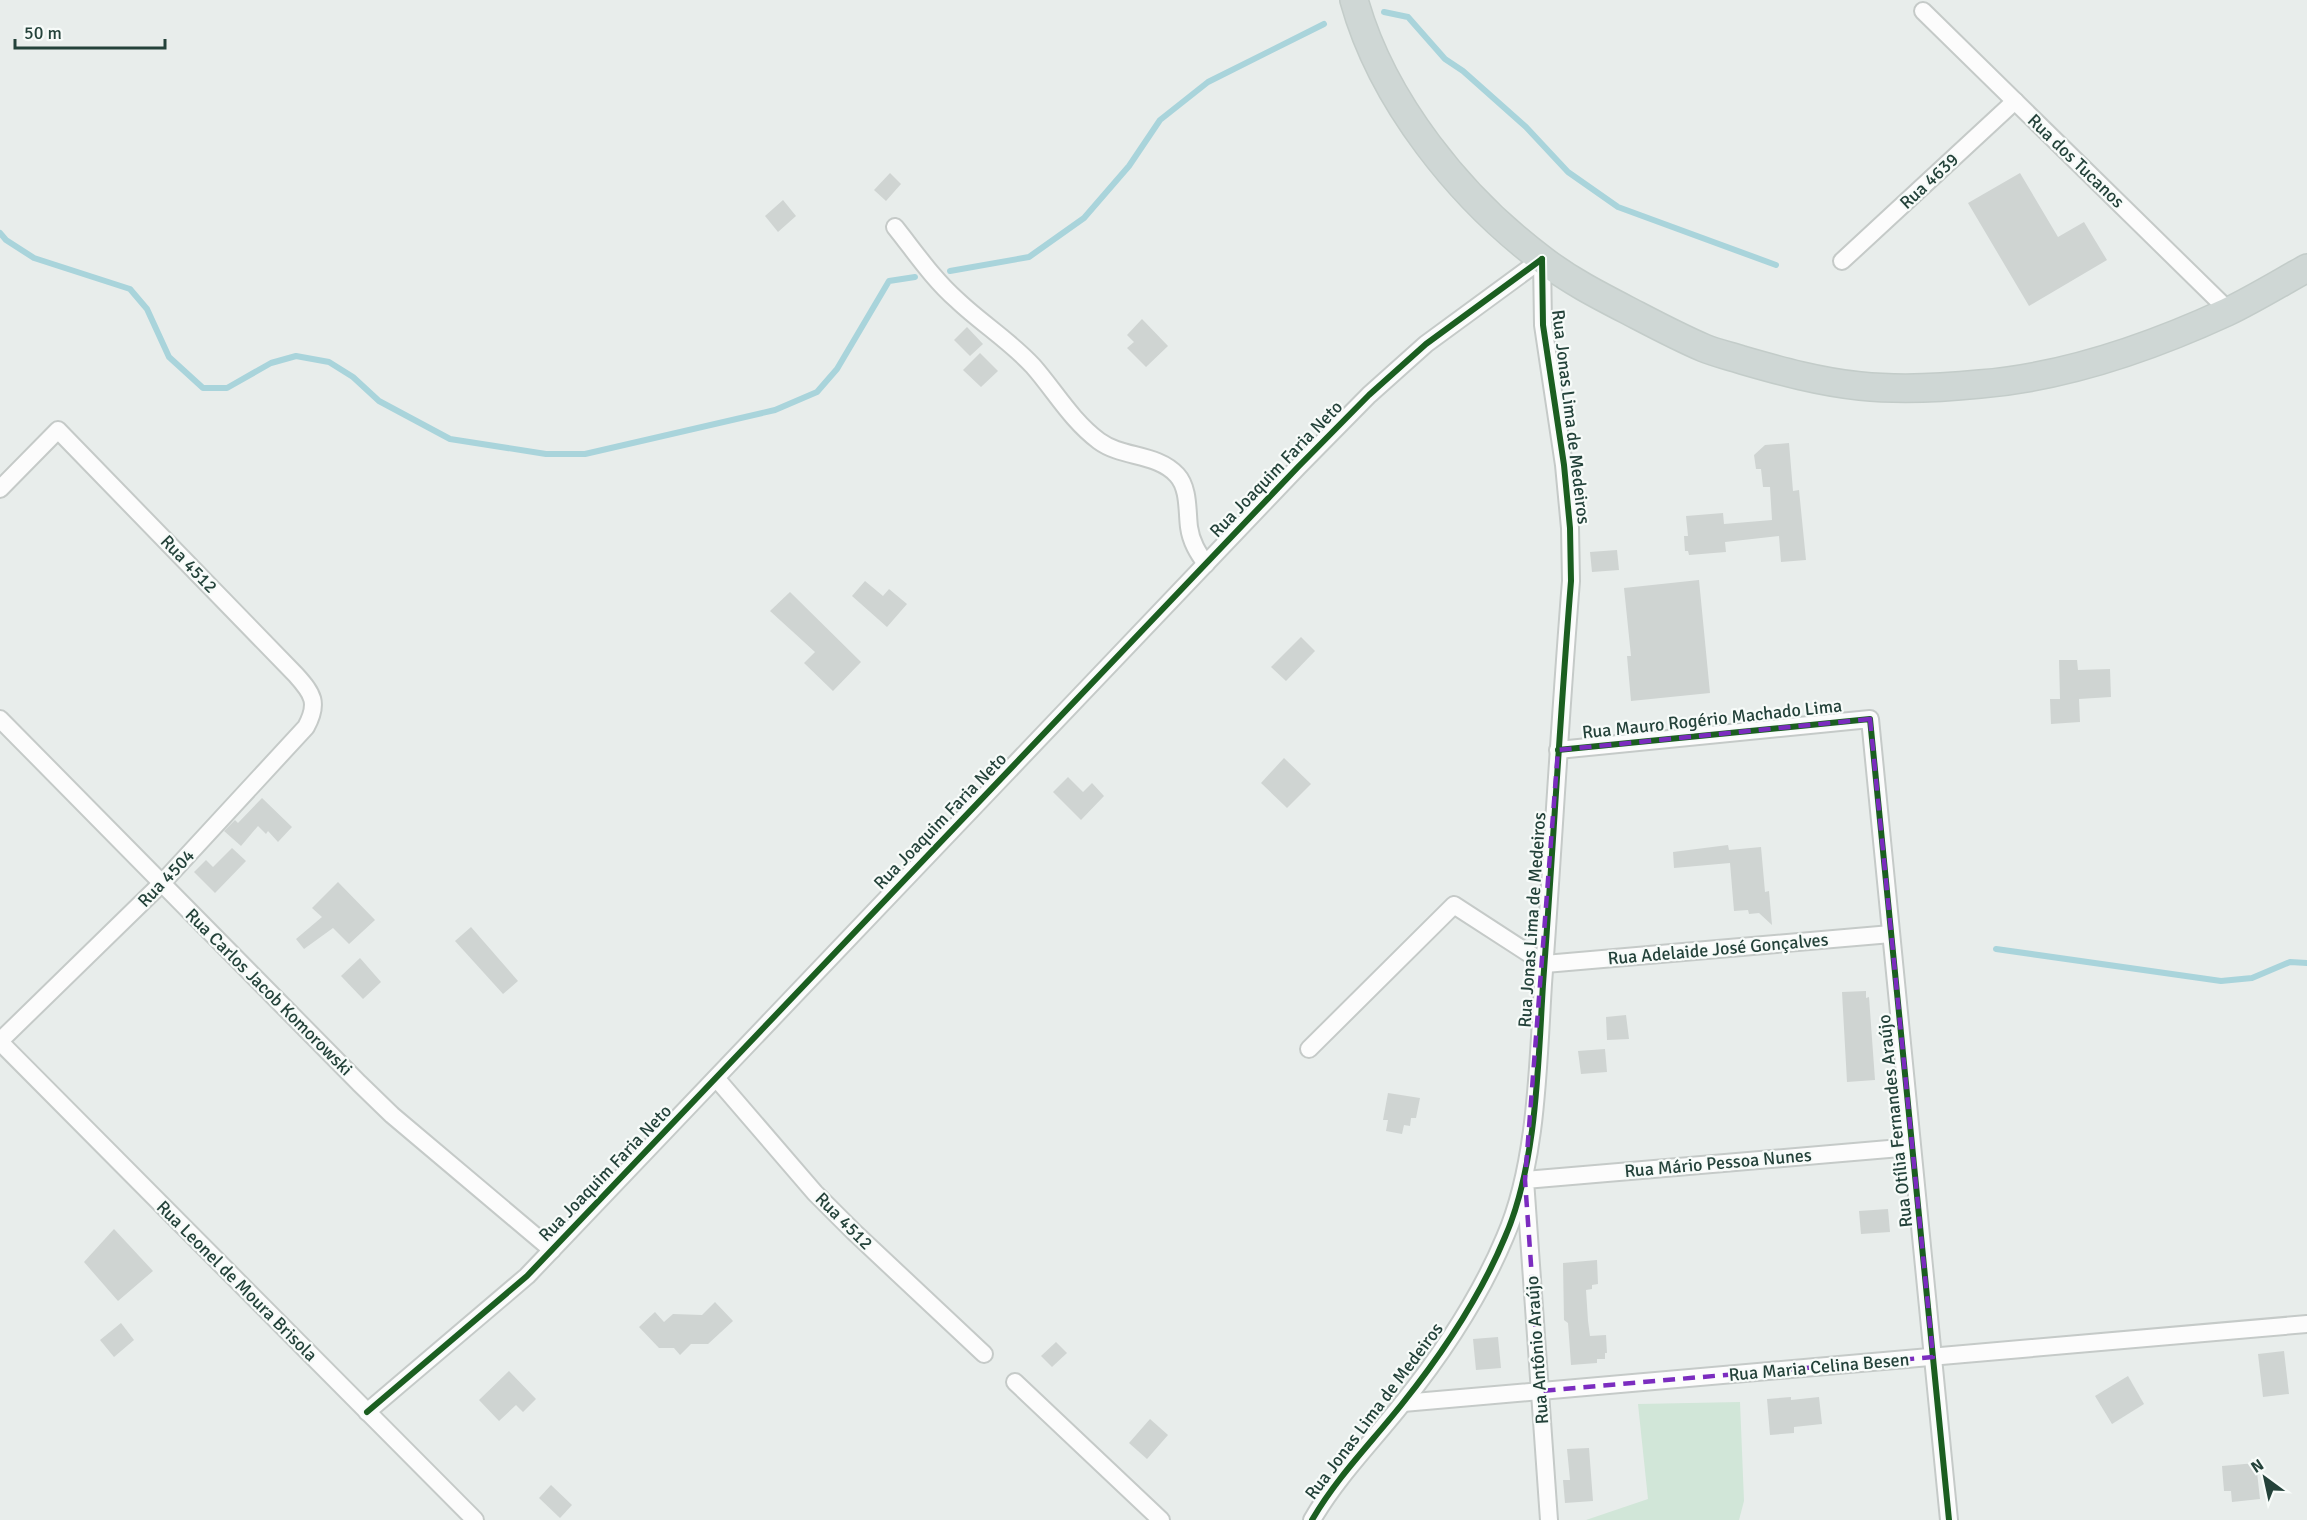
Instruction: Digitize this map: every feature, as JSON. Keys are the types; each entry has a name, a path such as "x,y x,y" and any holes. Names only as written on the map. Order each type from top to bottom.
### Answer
{"main road":[{"path":"1354,0 1379,68 1404,112 1436,156 1487,212 1542,260 1584,287 1706,348 1782,372 1860,386 1943,387 2044,375 2113,357 2168,338 2229,311 2307,268"}],"street":[{"name":"Rua dos Tucanos","path":"1923,11 2229,311"},
{"name":"Rua 4639","path":"1842,261 2015,101"},
{"path":"895,227 955,299 1023,356 1078,422 1100,442 1169,467 1180,477 1187,501 1189,529 1195,548 1206,564"},
{"name":"Rua Joaquim Faria Neto","path":"367,1412 527,1276 1370,394 1426,344 1542,260"},
{"name":"Rua Jonas Lima de Medeiros","path":"1312,1520 1347,1468 1403,1403 1466,1312 1491,1268 1506,1235 1525,1180 1538,1064 1571,581 1570,528 1557,414 1543,325 1542,260"},
{"name":"Rua 4512","path":"0,489 58,430 296,675 310,690 313,702"},
{"name":"Rua 4504","path":"0,1041 162,884 306,727 313,714 313,702"},
{"name":"Rua Carlos Jacob Komorowski","path":"0,719 384,1107 552,1250"},
{"name":"Rua Mauro Rogério Machado Lima","path":"1558,750 1870,719"},
{"name":"Rua Otília Fernandes Araújo","path":"1870,719 1949,1520"},
{"path":"1309,1049 1454,905 1545,964"},
{"name":"Rua Adelaide José Gonçalves","path":"1545,964 1891,934"},
{"name":"Rua Leonel de Moura Brisola","path":"0,1041 475,1520"},
{"name":"Rua 4512","path":"716,1078 816,1193 854,1232 984,1354"},
{"name":"Rua Mário Pessoa Nunes","path":"1525,1180 1912,1147"},
{"name":"Rua Antônio Araújo","path":"1525,1180 1550,1520"},
{"name":"Rua Maria Celina Besen","path":"1403,1403 2307,1324"},
{"path":"1015,1382 1161,1520"}],"highlighted area":[{"path":"1870,719 1933,1357 1540,1391 1525,1180 1558,750"}],"green space":[{"path":"1740,1402 1744,1501 1739,1520 1586,1520 1648,1499 1638,1404"}],"building":[{"path":"890,173 901,184 886,201 874,190"},
{"path":"2020,173 2058,237 2084,222 2107,260 2029,306 1968,203"},
{"path":"783,200 796,216 778,232 765,216"},
{"path":"1142,319 1168,346 1146,367 1127,348 1134,342 1127,335"},
{"path":"967,327 983,344 970,356 954,340"},
{"path":"980,353 998,371 981,387 963,370"},
{"path":"1789,443 1793,491 1799,490 1806,560 1781,562 1779,536 1725,542 1726,552 1689,555 1688,551 1685,551 1684,536 1688,536 1686,516 1723,513 1724,524 1772,520 1770,487 1763,487 1761,469 1756,469 1754,455 1765,445"},
{"path":"1617,550 1619,570 1592,572 1590,552"},
{"path":"1699,580 1710,693 1631,701 1627,656 1631,656 1624,588"},
{"path":"865,581 883,596 889,589 907,604 887,627 852,596"},
{"path":"790,592 861,662 833,691 804,663 815,652 770,611"},
{"path":"1301,637 1315,651 1286,681 1271,667"},
{"path":"2059,660 2077,660 2078,670 2110,669 2111,697 2079,699 2080,722 2051,724 2050,699 2060,699"},
{"path":"1284,758 1311,784 1287,808 1261,783"},
{"path":"1068,777 1083,792 1092,783 1104,796 1081,820 1053,792"},
{"path":"262,798 292,827 278,842 268,831 266,834 258,826 241,846 224,831 235,820 238,823"},
{"path":"1728,845 1729,850 1761,847 1765,892 1769,891 1772,925 1759,913 1749,914 1748,910 1734,911 1730,863 1674,868 1673,852"},
{"path":"232,848 246,861 215,893 194,872 206,860 213,867"},
{"path":"338,882 375,920 349,944 333,928 304,949 296,939 322,917 312,908"},
{"path":"471,927 518,981 503,994 455,941"},
{"path":"360,958 381,982 363,999 341,976"},
{"path":"1866,991 1866,998 1869,997 1875,1080 1847,1082 1842,992"},
{"path":"1626,1015 1629,1039 1607,1040 1606,1017"},
{"path":"1605,1049 1607,1072 1581,1074 1578,1051"},
{"path":"1388,1093 1420,1098 1416,1118 1411,1118 1410,1126 1404,1125 1402,1134 1386,1131 1388,1120 1383,1120"},
{"path":"1888,1209 1890,1232 1861,1234 1859,1211"},
{"path":"114,1229 153,1271 118,1301 84,1262"},
{"path":"1597,1260 1598,1284 1586,1290 1588,1321 1590,1336 1606,1335 1607,1353 1605,1353 1605,1359 1597,1359 1597,1363 1571,1365 1568,1323 1564,1320 1563,1263"},
{"path":"715,1302 733,1321 708,1344 691,1344 680,1355 674,1348 659,1348 639,1327 655,1312 664,1322 673,1314 702,1315"},
{"path":"121,1323 134,1340 114,1357 100,1340"},
{"path":"1498,1337 1501,1368 1476,1370 1473,1339"},
{"path":"1056,1342 1067,1353 1052,1367 1041,1356"},
{"path":"2284,1351 2289,1394 2263,1397 2258,1354"},
{"path":"509,1371 536,1399 523,1412 516,1405 499,1421 479,1400"},
{"path":"2128,1376 2144,1404 2112,1424 2095,1396"},
{"path":"1791,1397 1791,1400 1819,1397 1822,1424 1794,1427 1794,1433 1770,1435 1767,1399"},
{"path":"1150,1419 1168,1435 1147,1459 1129,1443"},
{"path":"1589,1448 1593,1501 1565,1503 1563,1480 1570,1480 1567,1449"},
{"path":"2256,1463 2260,1499 2232,1502 2231,1491 2224,1491 2222,1466"},
{"path":"551,1485 572,1505 560,1518 539,1498"}],"waterway":[{"path":"1384,12 1408,17 1445,59 1463,71 1526,127 1568,172 1618,207 1776,265"},
{"path":"950,271 1029,257 1084,218 1129,166 1160,120 1208,82 1324,24"},
{"path":"0,233 6,240 34,258 130,289 147,309 169,357 203,388 227,388 271,363 296,356 329,362 353,377 379,401 450,439 546,454 585,454 775,410 817,392 837,369 889,281 915,277"},
{"path":"1996,949 2221,981 2252,978 2290,962 2307,963"}],"cycle path":[{"path":"367,1412 527,1276 1369,395 1426,344 1542,259"},
{"path":"1312,1520 1343,1475 1431,1365 1472,1303 1495,1259 1516,1208 1530,1146 1537,1080 1571,581 1570,528 1564,465 1543,325 1542,259"},
{"path":"1558,750 1870,719 1949,1520"}]}
